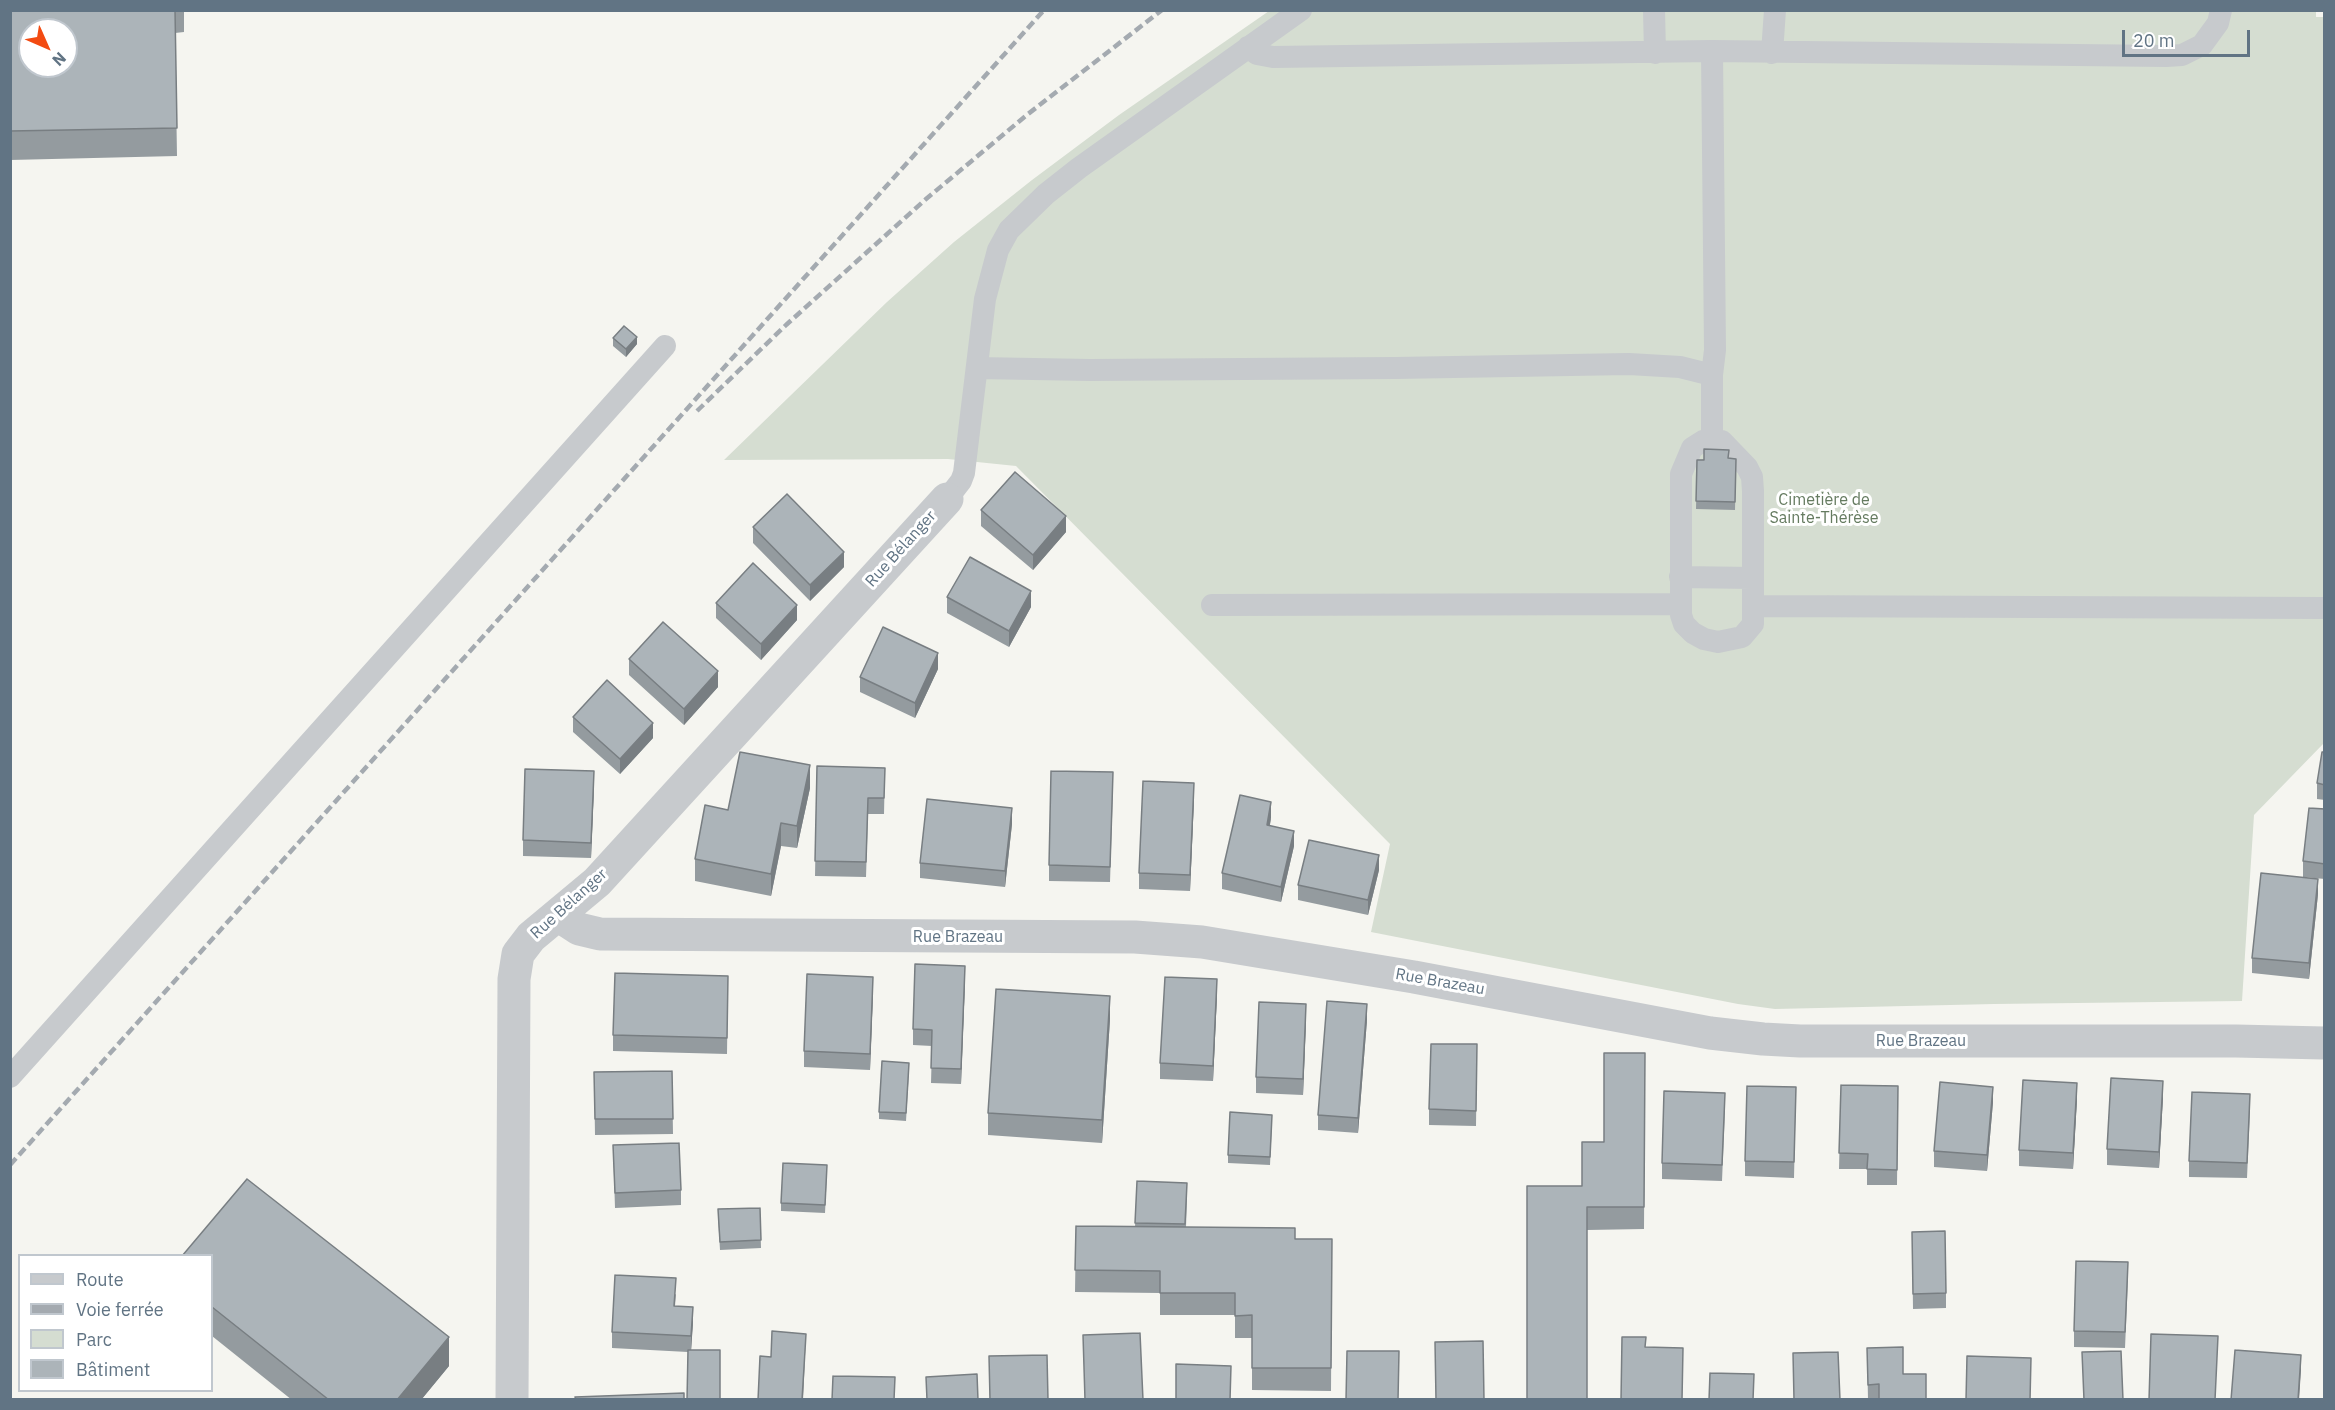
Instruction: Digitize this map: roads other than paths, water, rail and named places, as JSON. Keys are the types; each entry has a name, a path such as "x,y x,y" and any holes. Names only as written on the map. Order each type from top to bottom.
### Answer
{"street":[{"name":"Rue Bélanger","path":"512,1400 514,979 518,954 524,945 597,882 947,499"},
{"name":"Rue Brazeau","path":"559,916 579,928 600,934 1135,937 1202,942 1425,979 1710,1033 1763,1039 2325,1043"}],"lane":[{"path":"947,499 961,481 964,473 985,299 998,250 1009,230 1062,181 1301,10"},
{"path":"1654,10 1655,53"},
{"path":"1772,53 1775,10"},
{"path":"1248,47 1257,54 1274,57 1712,51 2166,56 2182,55 2202,45 2218,23 2221,10"},
{"path":"1712,51 1715,350 1712,375 1712,439"},
{"path":"10,1077 665,346"},
{"path":"976,368 1336,369 1629,364 1680,367 1712,375"},
{"path":"1712,439 1722,441 1731,449 1752,477 1753,624 1742,637 1718,642 1704,639 1693,633 1684,624 1681,615 1681,474 1692,448 1703,441 1712,439"},
{"path":"1680,577 1753,578"},
{"path":"1212,605 1681,604"},
{"path":"1753,606 2325,608"}],"railway":[{"path":"10,1165 1044,10"},
{"path":"697,411 786,325 926,199 1028,114 1162,10"}],"park label":[{"name":"Cimetière de Sainte-Thérèse","path":"1824,509"}]}
